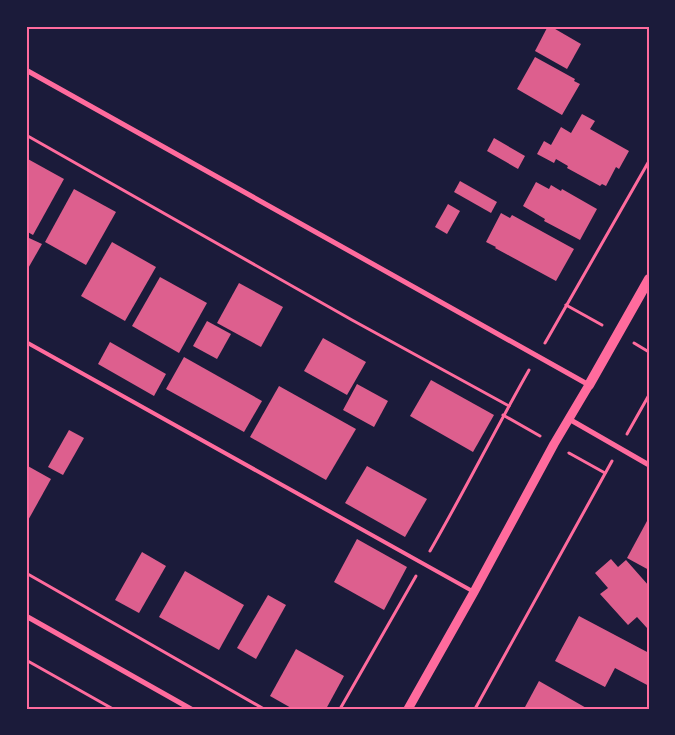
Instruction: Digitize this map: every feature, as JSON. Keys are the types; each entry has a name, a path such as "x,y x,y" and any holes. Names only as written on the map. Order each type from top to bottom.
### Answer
{"main road":[{"path":"588,385 649,279"}],"street":[{"path":"26,70 588,385 408,709"},
{"path":"568,419 649,465"},
{"path":"26,616 191,709"}],"lane":[{"path":"26,342 474,592"}],"path":[{"path":"26,135 352,320 509,406 649,162"},
{"path":"475,709 649,395"},
{"path":"26,573 264,709"},
{"path":"26,660 113,709"}],"building":[{"path":"548,26 581,44 567,69 535,51"},
{"path":"535,57 575,79 574,81 580,84 562,115 517,89"},
{"path":"582,114 595,121 590,129 629,151 619,169 616,167 606,186 602,184 600,186 567,168 568,166 556,159 554,163 537,154 544,141 551,145 561,127 571,133"},
{"path":"494,138 525,156 518,169 487,151"},
{"path":"26,158 64,179 33,235 26,231"},
{"path":"460,181 497,202 491,213 454,192"},
{"path":"536,182 549,189 551,185 561,191 562,189 597,209 580,240 544,221 545,219 523,206"},
{"path":"74,189 116,212 86,265 45,242"},
{"path":"448,204 460,211 447,234 435,227"},
{"path":"501,213 510,218 512,215 574,249 556,281 486,242"},
{"path":"29,238 42,244 26,272 26,243"},
{"path":"112,242 156,267 125,321 81,296"},
{"path":"160,277 207,303 179,353 132,326"},
{"path":"239,283 283,307 261,347 217,323"},
{"path":"207,321 231,334 217,359 193,346"},
{"path":"323,338 366,362 347,395 304,371"},
{"path":"110,342 166,374 154,396 98,364"},
{"path":"184,357 262,401 244,432 166,389"},
{"path":"431,380 494,415 473,452 410,416"},
{"path":"357,384 388,401 374,427 343,410"},
{"path":"279,386 356,429 326,480 250,437"},
{"path":"69,430 84,438 63,475 48,467"},
{"path":"26,465 51,479 26,524"},
{"path":"367,466 427,499 405,537 345,503"},
{"path":"647,521 649,522 649,570 627,558"},
{"path":"357,539 407,567 384,610 334,582"},
{"path":"142,552 166,566 139,613 115,600"},
{"path":"611,559 618,567 626,560 649,586 649,626 647,628 637,617 628,625 600,594 608,588 595,573"},
{"path":"185,571 244,605 219,650 159,617"},
{"path":"268,595 286,605 256,659 237,648"},
{"path":"579,616 649,653 649,686 615,668 605,687 555,661"},
{"path":"296,649 344,676 326,709 293,709 270,696"},
{"path":"539,681 588,709 528,709 525,707"}]}
